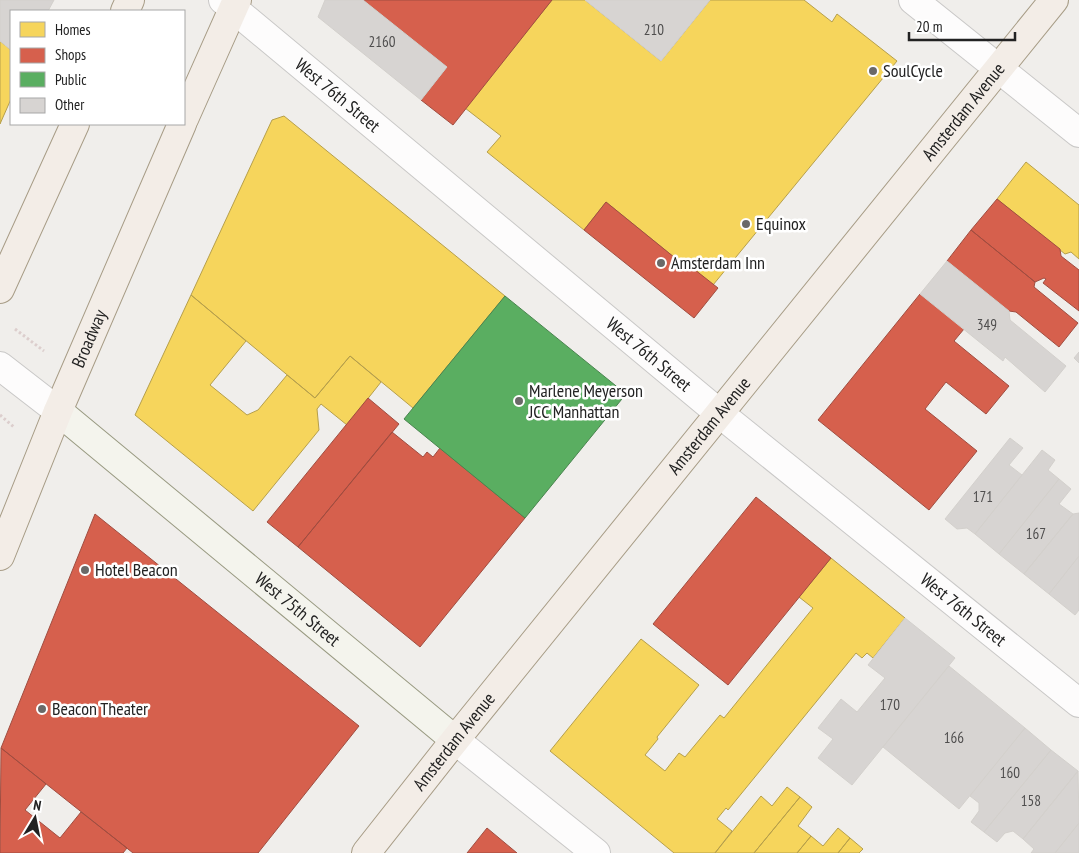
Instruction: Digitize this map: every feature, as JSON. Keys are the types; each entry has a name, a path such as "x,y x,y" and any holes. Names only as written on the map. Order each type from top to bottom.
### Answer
{"main road":[{"name":"Amsterdam Avenue","path":"366,853 455,740 1054,0"},
{"path":"185,117 231,3"},
{"path":"0,289 74,125"},
{"name":"Broadway","path":"0,556 58,411 182,125"},
{"name":"West 75th Street","path":"58,411 455,740"}],"street":[{"path":"913,0 1079,133"},
{"name":"West 76th Street","path":"231,3 719,413 1079,703"},
{"name":"West 75th Street","path":"0,366 58,411"},
{"name":"West 75th Street","path":"455,740 596,853"}],"path":[{"path":"15,329 44,351"},
{"path":"0,415 15,428"}],"building: Homes":[{"path":"552,0 585,0 661,61 710,0 804,0 832,22 837,14 897,61 713,285 685,262 680,262 606,202 584,230 487,152 501,136 465,108"},
{"path":"0,41 10,49 10,101 0,124"},
{"path":"284,116 505,296 413,408 350,356 315,398 191,295 272,120"},
{"path":"1026,162 1079,205 1079,259 1071,252 1065,254 997,199"},
{"path":"191,295 246,341 210,385 247,415 258,410 287,375 315,398 350,356 381,382 347,425 321,404 317,409 319,430 253,511 135,415"},
{"path":"831,558 905,618 873,658 867,653 862,658 856,653 728,810 726,808 717,819 732,831 715,853 674,853 550,751 641,639 699,685 645,755 665,771 679,753 685,757 720,715 724,718 813,608 799,597"},
{"path":"787,787 800,797 754,853 715,853 761,796 772,806"},
{"path":"800,797 812,807 798,826 811,836 797,853 754,853"},
{"path":"838,828 850,838 838,853 797,853 811,836 823,846"},
{"path":"850,838 863,849 859,853 838,853"}],"building: Shops":[{"path":"363,0 552,0 453,125 421,100 447,67"},
{"path":"997,199 1060,249 1061,256 1079,270 1079,311 1043,283 1046,279 1035,282 971,230"},
{"path":"606,202 680,262 685,262 718,288 694,318 584,230"},
{"path":"971,230 1035,282 1034,287 1078,323 1059,347 1016,312 1009,311 947,261"},
{"path":"920,294 964,329 954,341 1009,386 986,414 946,382 925,409 977,451 929,510 818,420"},
{"path":"368,398 399,424 298,547 267,522"},
{"path":"392,432 423,457 427,452 433,457 440,448 525,518 420,647 298,547"},
{"path":"756,497 831,558 728,685 653,624"},
{"path":"95,514 359,726 258,853 133,853 1,748"},
{"path":"1,748 46,784 25,810 60,838 81,812 127,848 123,853 0,853"},
{"path":"487,828 517,853 467,853"}],"building: Public":[{"name":"Marlene Meyerson JCC Manhattan","path":"505,296 626,394 525,518 404,419"}],"building: Other":[{"path":"0,0 54,0 49,10 10,10 10,49 0,41"},
{"path":"325,0 363,0 447,67 421,100 318,17"},
{"path":"585,0 710,0 661,61"},
{"path":"947,261 1009,311 1010,320 1066,366 1045,392 1005,357 1003,361 920,294"},
{"path":"1079,352 1079,363 1074,358"},
{"path":"1010,438 1023,448 1009,465 1022,475 975,534 967,528 957,529 945,519"},
{"path":"1042,450 1055,460 1048,470 1059,479 999,554 975,534"},
{"path":"1059,479 1071,489 1059,504 1073,514 1024,574 999,554"},
{"path":"1079,513 1079,556 1049,594 1024,574 1073,514"},
{"path":"1079,556 1079,610 1075,615 1049,594"},
{"path":"905,618 955,658 852,785 818,758 833,739 818,728 841,699 857,712 885,678 868,665"},
{"path":"949,666 1025,728 959,809 883,747"},
{"path":"1025,728 1051,750 984,832 971,822 979,811 979,803 970,796"},
{"path":"1051,750 1078,771 1023,839 1013,831 1005,833 997,842 984,832"},
{"path":"1078,771 1079,823 1055,853 1031,853 1034,849 1023,839"},
{"path":"1079,823 1079,853 1055,853"}],"place":[{"name":"SoulCycle","path":"873,71"},
{"name":"Equinox","path":"746,224"},
{"name":"Amsterdam Inn","path":"661,263"},
{"name":"Marlene Meyerson JCC Manhattan","path":"519,401"},
{"name":"Hotel Beacon","path":"85,570"},
{"name":"Beacon Theater","path":"42,709"}]}
